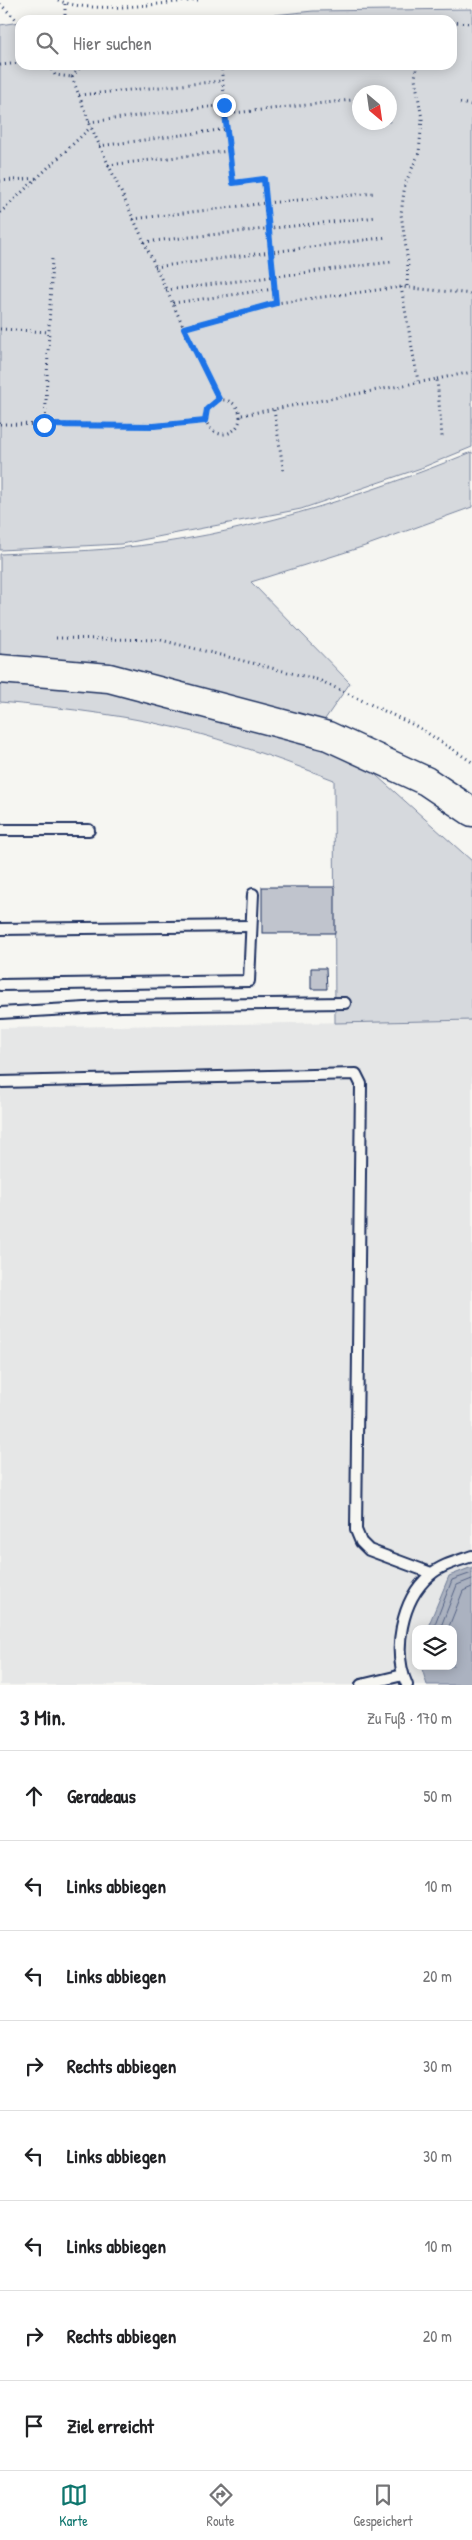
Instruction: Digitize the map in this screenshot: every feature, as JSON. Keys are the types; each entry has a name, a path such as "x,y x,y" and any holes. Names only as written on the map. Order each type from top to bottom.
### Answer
{"main road":[{"path":"0,669 109,678 328,736 426,781 472,812"}],"lane":[{"path":"0,830 89,830"},
{"path":"0,985 249,981 252,894"},
{"path":"0,929 252,926"},
{"path":"0,1013 120,1006 345,1003"},
{"path":"0,1082 356,1074 362,1084 356,1530 361,1542 369,1550 431,1573"},
{"path":"361,1685 405,1680 398,1654 400,1636 408,1609 421,1583 431,1573 472,1556"}],"path":[{"path":"58,0 96,7 198,0"},
{"path":"65,15 66,2"},
{"path":"0,4 15,18"},
{"path":"457,22 472,23"},
{"path":"0,65 15,64"},
{"path":"52,70 55,75 72,77"},
{"path":"72,77 78,70"},
{"path":"221,70 233,183 264,179 276,303"},
{"path":"407,286 408,262 400,214 405,184 419,153 422,120 415,78 416,70"},
{"path":"72,77 90,127 219,399"},
{"path":"79,95 222,81"},
{"path":"225,114 352,100"},
{"path":"460,103 472,105"},
{"path":"89,122 224,105"},
{"path":"0,212 90,127"},
{"path":"99,146 227,129"},
{"path":"108,165 229,152"},
{"path":"0,181 38,178"},
{"path":"133,219 266,203 375,193"},
{"path":"144,242 377,217"},
{"path":"156,267 388,237"},
{"path":"44,425 52,258"},
{"path":"166,290 273,275 391,262"},
{"path":"184,328 276,303 407,286 472,294"},
{"path":"401,287 418,382"},
{"path":"172,303 274,289"},
{"path":"0,329 49,332"},
{"path":"242,414 274,410 472,372"},
{"path":"437,378 442,437"},
{"path":"219,399 233,401 242,414 237,429 229,434 212,432 205,421 207,409 219,399"},
{"path":"274,410 284,474"},
{"path":"0,424 154,426 205,421"},
{"path":"56,638 161,640 319,680 418,727 472,762"}],"shaded area":[{"path":"472,9 472,447 421,468 301,509 121,544 0,550 0,25 15,23 15,70 457,70 457,15 273,15 313,11"},
{"path":"472,452 472,507 365,546 251,582 350,683 314,735 358,759 472,861 472,1020 335,1023 334,780 217,739 151,722 50,707 0,702 0,554 118,548 208,535 298,513 343,499 430,469"},
{"path":"472,1020 472,1685 0,1685 0,1028"}],"water":[{"path":"472,1567 472,1685 427,1685 422,1670 457,1670 457,1625 429,1625 449,1576"}],"building":[{"path":"262,887 335,887 335,933 262,933"},
{"path":"311,968 326,968 327,989 311,989"}],"route":[{"path":"44,425 154,426 205,421 207,409 219,399 184,328 276,303 264,179 233,183 224,105"}]}
